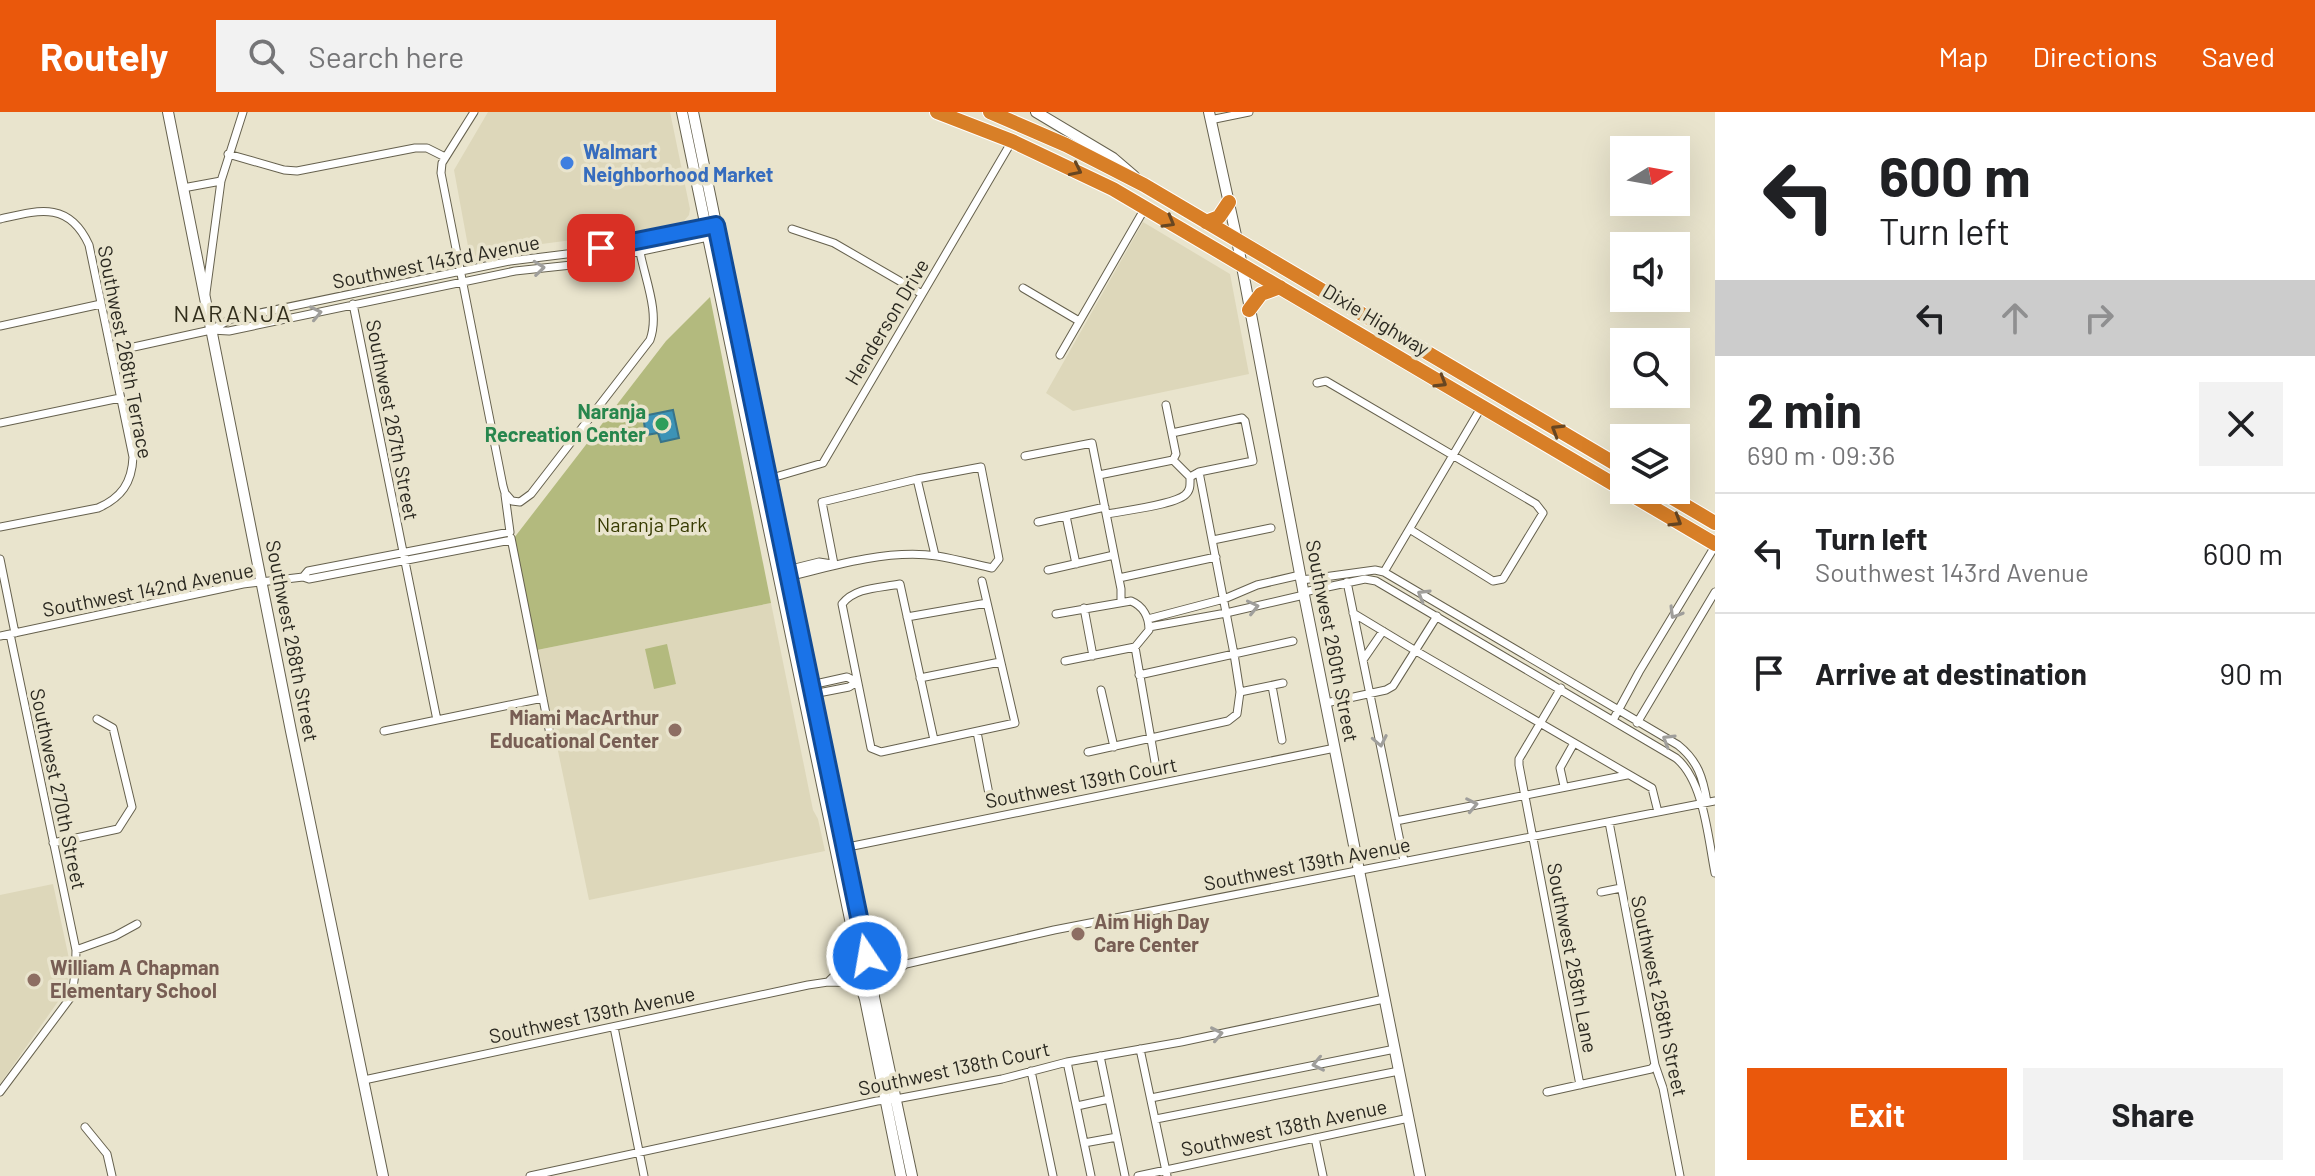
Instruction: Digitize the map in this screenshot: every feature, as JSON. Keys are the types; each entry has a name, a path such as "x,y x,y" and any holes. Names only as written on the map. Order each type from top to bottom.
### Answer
{"highway":[{"name":"Dixie Highway","path":"937,112 1012,141 1086,175 1241,263 1715,545"},
{"name":"Dixie Highway","path":"990,112 1018,117 1144,185 1610,461"},
{"path":"1012,141 1018,117"},
{"path":"1206,222 1219,217 1229,202"},
{"path":"1249,310 1261,294 1280,287"},
{"path":"1683,504 1715,523"}],"street":[{"name":"Southwest 268th Street","path":"168,112 383,1176"},
{"path":"205,301 221,181 243,112"},
{"path":"474,112 445,157 441,180 550,734"},
{"path":"682,112 712,231 840,849 865,948 877,971 874,997 901,1176"},
{"path":"693,112 712,231"},
{"path":"1036,112 1113,158 1144,185"},
{"path":"1210,116 1249,112"},
{"name":"Southwest 260th Street","path":"1210,116 1420,1176"},
{"name":"Henderson Drive","path":"764,480 823,463 1012,141"},
{"path":"228,154 297,171 415,148 427,148 445,157"},
{"path":"183,188 221,181"},
{"path":"1060,355 1145,208"},
{"name":"Southwest 268th Terrace","path":"0,219 55,211 68,217 84,236 89,245 133,457 132,471 119,496 98,508 0,527"},
{"path":"792,229 834,243 922,294"},
{"name":"Southwest 143rd Avenue","path":"111,352 211,330 229,331 515,271 581,264 640,252 712,231"},
{"name":"Southwest 143rd Avenue","path":"211,330 231,319 510,261 712,231"},
{"path":"505,493 512,501 520,502 531,494 652,334 653,314 640,252"},
{"path":"1023,288 1079,321"},
{"name":"Southwest 267th Street","path":"352,294 437,720"},
{"path":"0,326 101,304"},
{"path":"1317,383 1326,381 1536,504 1543,513 1503,579 1493,581 1411,530"},
{"path":"0,423 120,398"},
{"path":"1166,405 1176,454 1173,460"},
{"path":"1384,572 1482,406"},
{"path":"1172,433 1242,418 1245,421 1253,461 1199,472 1190,477"},
{"path":"1025,456 1092,443 1121,601"},
{"path":"1099,475 1173,460"},
{"path":"1038,522 1175,500 1187,494 1190,477 1173,460"},
{"path":"788,573 897,555 935,555 992,568 999,559 981,467 822,502 834,564"},
{"path":"1088,752 1234,718 1239,708 1240,692 1234,654 1199,472"},
{"path":"917,479 935,555"},
{"path":"764,480 788,573 812,690 857,952 853,976 865,999 912,1176"},
{"path":"1066,516 1076,564"},
{"path":"1213,540 1271,528"},
{"name":"Southwest 142nd Avenue","path":"0,636 243,584 303,577 308,571 511,536"},
{"path":"1613,720 1715,545"},
{"path":"1048,570 1114,555"},
{"path":"1119,578 1216,557"},
{"name":"Southwest 270th Street","path":"0,559 12,634 76,950 71,997 0,1092"},
{"path":"1149,623 1226,613 1303,585 1375,570 1384,572 1678,745 1694,760 1703,780 1715,873"},
{"path":"934,740 900,584 856,592 842,604 871,748 881,752 1015,723 982,581"},
{"path":"1149,623 1257,585 1376,581 1684,765 1708,802"},
{"path":"1347,582 1404,861"},
{"path":"1631,731 1715,592"},
{"path":"1056,614 1121,601 1134,602 1143,610 1149,623 1147,635 1135,647 1065,661"},
{"path":"907,617 987,603"},
{"path":"1084,608 1093,656"},
{"path":"1186,609 1188,620"},
{"path":"1353,613 1652,788 1658,812"},
{"path":"1326,703 1393,686 1437,616"},
{"path":"1363,660 1383,631"},
{"path":"1139,675 1293,641"},
{"path":"1135,647 1156,768"},
{"path":"920,678 1000,662"},
{"path":"812,690 832,680 847,677 857,682"},
{"path":"832,680 835,690"},
{"name":"Southwest 258th Lane","path":"1566,680 1519,759 1580,1085"},
{"path":"812,690 835,690 857,682"},
{"path":"1240,692 1283,683"},
{"path":"1272,686 1282,740"},
{"path":"1101,690 1114,747"},
{"path":"384,731 543,698"},
{"path":"53,843 118,829 132,807 113,728 97,719"},
{"path":"977,732 989,794"},
{"path":"1564,786 1560,768 1574,743"},
{"name":"Southwest 139th Court","path":"840,849 1335,748"},
{"path":"1396,821 1627,775"},
{"name":"Southwest 139th Avenue","path":"872,964 906,964 1054,930 1708,802"},
{"name":"Southwest 258th Street","path":"1609,822 1655,1065 1663,1088 1680,1176"},
{"path":"1601,892 1621,888"},
{"path":"76,950 115,936 137,924"},
{"path":"855,968 864,961 872,964"},
{"name":"Southwest 139th Avenue","path":"875,979 906,964"},
{"name":"Southwest 139th Avenue","path":"828,982 855,968"},
{"path":"859,984 868,985 875,979"},
{"name":"Southwest 139th Avenue","path":"364,1080 828,982 859,984"},
{"name":"Southwest 138th Court","path":"530,1176 891,1099 1002,1079 1067,1062 1384,999"},
{"path":"614,1027 644,1176"},
{"path":"1140,1049 1166,1173"},
{"path":"1151,1098 1395,1049"},
{"path":"1100,1056 1125,1176"},
{"path":"1067,1062 1091,1176"},
{"path":"1547,1092 1651,1069 1655,1065"},
{"path":"1031,1071 1053,1176"},
{"path":"1156,1119 1399,1071"},
{"path":"1077,1106 1109,1099"},
{"name":"Southwest 138th Avenue","path":"1138,1176 1166,1173 1409,1118"},
{"path":"85,1127 107,1154 112,1176"},
{"path":"1084,1143 1117,1137"},
{"path":"1315,1138 1323,1176"}],"shaded area":[{"path":"488,112 670,112 689,215 677,223 626,233 511,248 470,257 454,170"},
{"path":"1143,222 1230,274 1249,374 1073,411 1046,393"},
{"name":"Miami MacArthur Educational Center","path":"771,603 813,810 825,851 589,900 537,650"},
{"name":"William A Chapman Elementary School","path":"53,884 71,968 64,993 0,1084 0,895"}],"green space":[{"name":"Naranja Park","path":"710,297 771,603 537,650 514,538 666,341"},
{"path":"667,644 676,684 654,689 645,649"}],"water":[{"path":"673,410 679,438 661,442 658,433 646,435 643,416"}],"place":[{"name":"Walmart Neighborhood Market","path":"567,163"},
{"name":"Naranja Recreation Center","path":"662,424"},
{"name":"Miami MacArthur Educational Center","path":"675,730"},
{"name":"Aim High Day Care Center","path":"1078,934"},
{"name":"William A Chapman Elementary School","path":"34,980"}],"district":[{"name":"NARANJA","path":"233,314"}],"route":[{"path":"601,248 716,225 867,956"}]}
